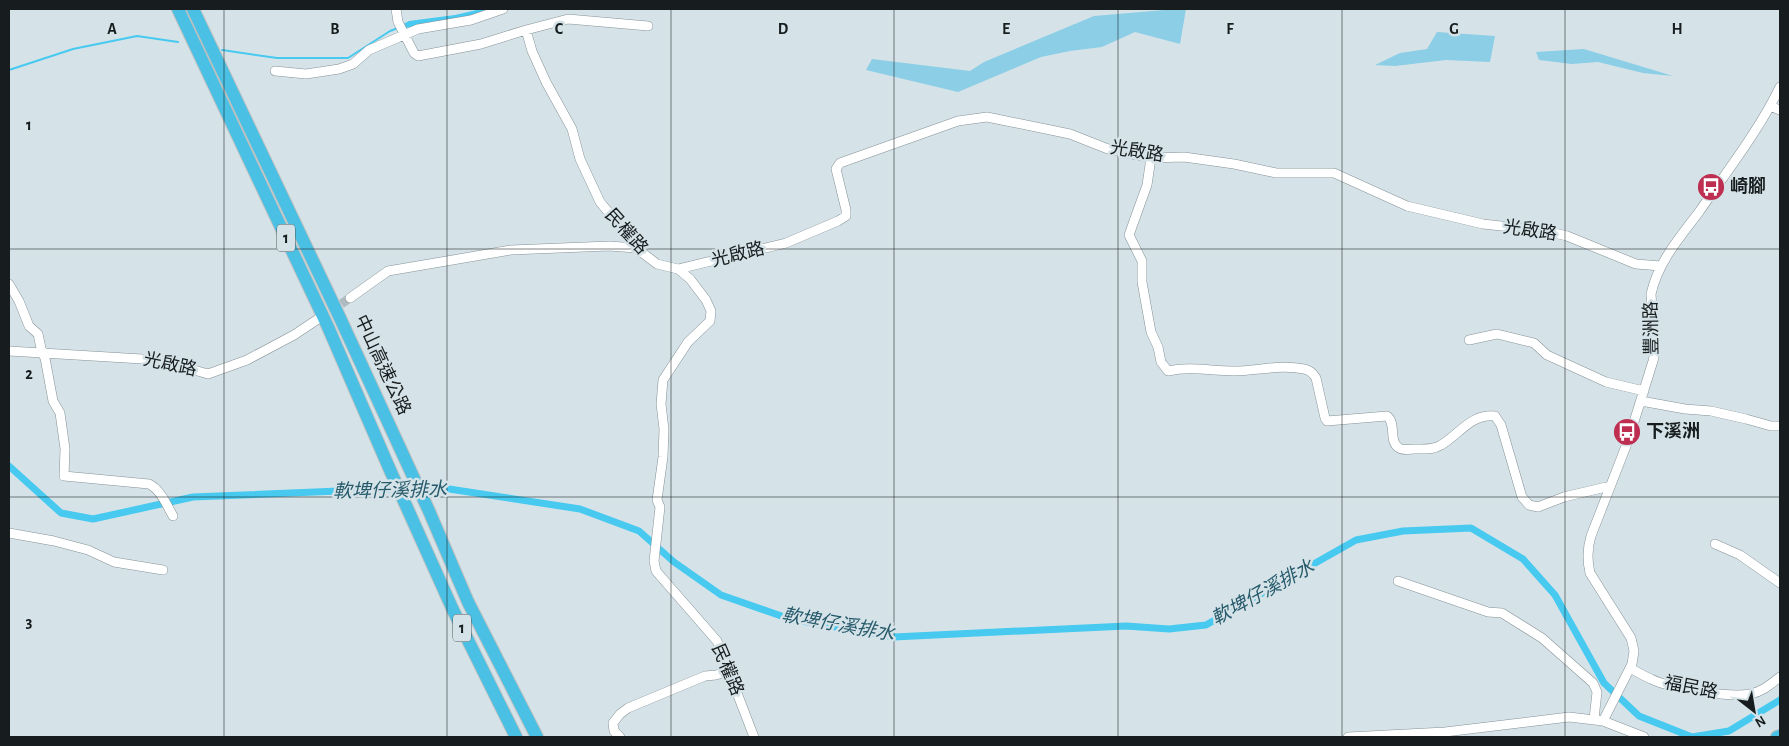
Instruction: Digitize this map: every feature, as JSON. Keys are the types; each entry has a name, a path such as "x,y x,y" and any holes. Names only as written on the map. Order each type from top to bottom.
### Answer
{"highway":[{"name":"中山高速公路","path":"178,9 328,327 410,517 453,610 516,737"},
{"name":"中山高速公路","path":"193,9 280,189 429,511 468,602 537,737"},
{"path":"529,720 539,729 543,737"}],"street":[{"path":"396,9 402,29 414,53 418,56 481,44 568,19 648,26"},
{"path":"275,71 306,74 339,69 354,64 369,50 402,29 471,20 503,9"},
{"name":"民權路","path":"526,30 532,51 572,129 580,159 600,202 615,220 628,228 636,248 657,264 678,269 690,279 706,300 711,311 710,321 688,342 663,380 661,404 664,428 663,457 657,500 660,507 654,561 656,571 717,641 754,737"},
{"name":"豐洲路","path":"1629,670 1634,651 1631,638 1590,573 1588,562 1589,543 1628,441 1654,356 1651,294 1655,278 1660,266 1754,134 1780,87"},
{"path":"1770,106 1780,110"},
{"name":"光啟路","path":"678,269 786,243 838,221 846,216 836,169 840,163 958,121 987,117 1070,134 1108,149 1151,158 1184,157 1234,164 1276,173 1334,173 1406,206 1483,224 1546,231 1567,236 1636,264 1660,266"},
{"path":"1151,158 1147,185 1130,235 1142,262 1142,282 1151,332 1158,347 1161,362 1166,369 1184,368 1233,371 1287,368 1308,370 1316,378 1326,420 1329,422 1387,416 1392,423 1394,440 1401,449 1426,450 1441,445 1471,422 1486,416 1495,416 1501,425 1522,497 1529,505 1541,506 1606,487 1609,489"},
{"path":"350,298 388,271 482,254 538,248 609,246 636,248"},
{"path":"9,284 19,301 29,326 38,334 45,358 53,400 60,413 66,449 64,476 149,484 154,486 161,495 173,516"},
{"name":"光啟路","path":"9,351 160,360 208,374 247,360 294,336 318,319"},
{"path":"1469,340 1497,334 1534,343 1547,355 1606,382 1644,391"},
{"path":"1641,401 1685,409 1711,411 1746,418 1771,426 1780,426"},
{"path":"9,533 88,550 114,562 163,570"},
{"path":"1715,544 1740,555 1780,583"},
{"path":"1398,581 1488,612 1502,613 1542,638 1595,686 1602,717"},
{"path":"1602,717 1629,670"},
{"name":"福民路","path":"1629,670 1666,684 1728,695 1749,694 1759,691 1780,677"},
{"path":"620,737 614,731 613,723 624,710 705,676 716,676 729,671"},
{"path":"1348,737 1445,732 1569,717 1602,717 1644,737"}],"shaded area":[{"path":"481,9 496,9 472,20 404,28 403,24 409,21 455,15"},
{"path":"1186,9 1180,44 1135,32 1102,47 1041,57 958,92 866,70 872,59 970,71 984,62 1094,16"},
{"path":"1437,32 1495,36 1490,62 1446,60 1395,66 1375,65 1400,53 1427,49"},
{"path":"1584,49 1673,76 1643,73 1598,62 1572,64 1539,60 1536,52"}],"waterway":[{"path":"222,50 277,58 348,58 390,31 398,28"},
{"path":"9,70 73,49 137,36 178,42"},
{"name":"軟埤仔溪排水","path":"9,466 61,513 93,519 193,497 436,487 580,509 639,531 674,562 721,595 790,619 894,637 1126,626 1169,629 1206,625 1356,540 1403,531 1471,528 1523,559 1555,595 1604,683 1639,716 1692,737"},
{"name":"軟埤仔溪排水","path":"1692,737 1729,731 1780,700"},
{"name":"軟埤仔溪排水","path":"1711,737 1715,733"}],"tunnel":[{"path":"319,319 350,298"}],"place":[{"name":"崎腳","path":"1711,187"},
{"name":"下溪洲","path":"1627,432"}]}
